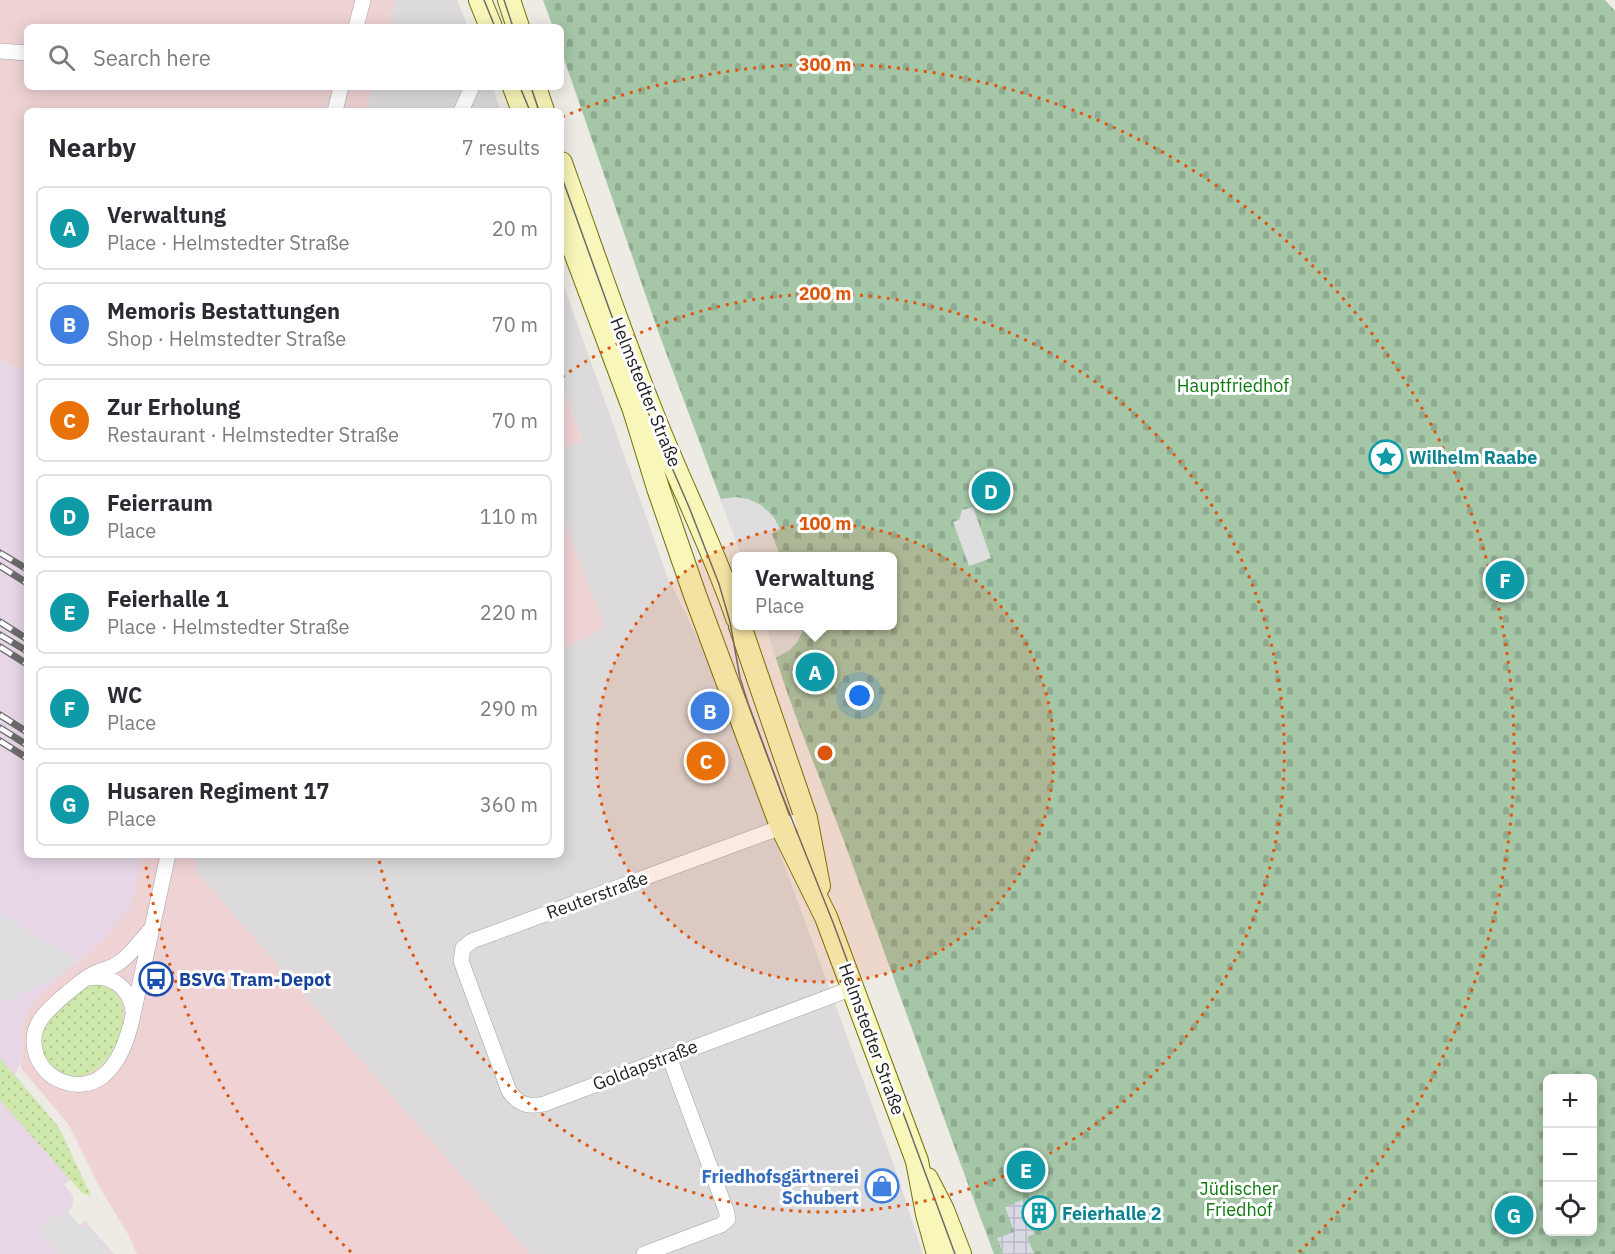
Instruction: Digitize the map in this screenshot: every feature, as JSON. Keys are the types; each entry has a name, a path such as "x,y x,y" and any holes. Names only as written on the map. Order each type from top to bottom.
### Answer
{"main road":[{"path":"480,0 489,24"},
{"path":"509,0 517,24"},
{"path":"515,90 522,108"},
{"path":"536,90 542,108"},
{"name":"Helmstedter Straße","path":"564,171 645,394 732,605"},
{"name":"Helmstedter Straße","path":"564,223 634,410 658,488 781,826 826,917 917,1161 938,1199 960,1254"},
{"name":"Helmstedter Straße","path":"717,653 743,634 806,818 826,917"},
{"name":"Helmstedter Straße","path":"917,1161 927,1214 938,1254"}],"street":[{"path":"357,24 363,0"},
{"path":"0,51 24,53"},
{"path":"336,108 340,90"},
{"path":"462,108 471,90"},
{"name":"Reuterstraße","path":"484,1022 461,961 463,948 472,941 806,818"},
{"path":"151,928 122,961 81,981 45,1013 36,1027 33,1040 37,1058 44,1069 55,1078 66,1083 81,1084 93,1081 103,1076 123,1048 133,1017 167,858"},
{"path":"81,981 100,977 120,985 130,999 133,1017"},
{"name":"Goldapstraße","path":"484,1022 509,1091 521,1103 531,1106 544,1104 853,988"},
{"path":"644,1254 721,1225 728,1219 669,1056"}],"shaded area":[{"path":"0,0 395,0 390,24 24,24 24,90 372,90 367,108 24,108 24,371 0,360"},
{"path":"395,0 457,0 467,24 390,24"},
{"path":"372,90 493,90 500,108 367,108"},
{"path":"564,286 668,578 714,672 891,1157 923,1254 530,1254 194,870 197,858 564,858 564,648 604,628 564,522 564,446 582,439 564,389"},
{"path":"0,360 24,371 24,858 141,858 131,907 101,942 66,971 28,1008 22,1027 22,1059 15,1075 58,1126 80,1172 64,1184 73,1196 73,1204 68,1213 80,1226 85,1221 114,1254 0,1254"},
{"path":"564,389 582,439 580,442 564,448"},
{"path":"736,497 761,505 773,516 780,529 772,534 779,552 740,552 720,499"},
{"path":"973,507 991,558 969,566 953,522 959,520 962,510"},
{"path":"564,522 605,628 564,648"},
{"path":"768,630 803,630 790,650 775,658"},
{"path":"141,858 197,858 195,870 530,1254 137,1254 129,1236 100,1188 69,1125 21,1068 22,1027 28,1008 66,971 101,942"},
{"path":"0,913 78,961 53,979 0,1004"},
{"path":"1022,1200 1034,1234 1027,1237 1034,1254 1003,1254 997,1238 1014,1232 1005,1207"},
{"path":"68,1212 82,1229 87,1226 110,1254 59,1254 38,1230 58,1213 62,1218"}],"green space":[{"name":"Hauptfriedhof","path":"543,0 1605,0 1615,11 1615,1254 994,1254 845,844 793,708 768,630 897,630 897,552 741,552 658,331 564,59 564,24 552,24"},
{"path":"93,985 110,988 120,998 123,1013 121,1030 115,1047 105,1062 92,1072 77,1076 66,1075 54,1068 45,1057 41,1048 41,1039 55,1014"},
{"path":"0,1058 59,1128 91,1196 82,1193 0,1100"}],"tram line":[{"path":"484,0 494,24"},
{"path":"504,0 512,24"},
{"path":"521,90 529,108"},
{"path":"532,90 538,108"},
{"path":"564,183 638,389 689,507 719,584 730,622 740,678 748,703 834,925 955,1254"}],"railway":[{"path":"0,553 24,567"},
{"path":"0,566 24,581"},
{"path":"0,622 24,637"},
{"path":"0,635 24,649"},
{"path":"0,647 24,662"},
{"path":"0,715 24,730"},
{"path":"0,728 24,743"},
{"path":"0,741 24,756"}],"place":[{"name":"Wilhelm Raabe","path":"1386,457"},
{"name":"Feierraum","path":"991,491"},
{"name":"WC","path":"1505,580"},
{"name":"Verwaltung","path":"815,672"},
{"name":"Memoris Bestattungen","path":"710,711"},
{"name":"Zur Erholung","path":"706,761"},
{"name":"BSVG Tram-Depot","path":"156,979"},
{"name":"Feierhalle 1","path":"1026,1170"},
{"name":"Friedhofsgärtnerei Schubert","path":"882,1186"},
{"name":"Feierhalle 2","path":"1039,1213"},
{"name":"Husaren Regiment 17","path":"1514,1215"}],"park label":[{"name":"Jüdischer Friedhof","path":"1239,1198"}]}
